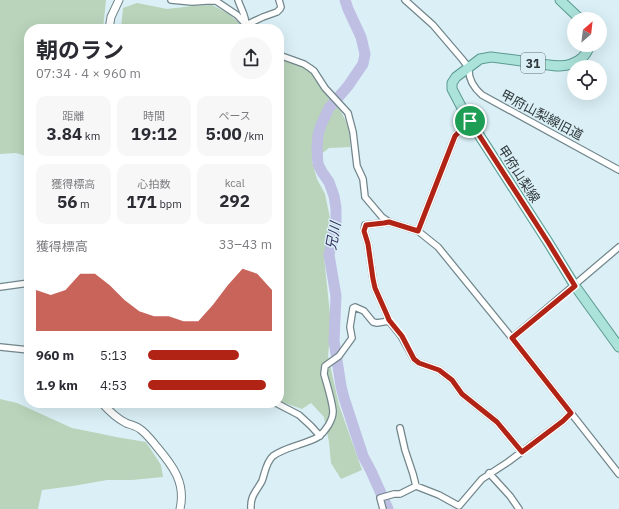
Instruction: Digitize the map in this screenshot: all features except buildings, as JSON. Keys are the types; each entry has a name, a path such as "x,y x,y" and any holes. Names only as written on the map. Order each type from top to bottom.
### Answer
{"main road":[{"path":"560,0 573,12"},
{"name":"甲府山梨線","path":"587,52 581,59 571,65 565,66 491,57 480,60 456,77 452,82 452,89 470,121 575,286 619,347"}],"street":[{"path":"110,24 111,17 119,0"},
{"path":"171,0 192,2 216,1 237,15 245,24"},
{"path":"238,0 246,16 247,24"},
{"path":"252,24 263,17 280,10 281,7 279,0"},
{"path":"405,0 433,26 469,68"},
{"path":"284,57 304,64 314,71 325,88 346,110 353,132 357,166 363,179 365,197 382,217 389,222 418,231 438,247 619,474"},
{"name":"甲府山梨線旧道","path":"469,68 468,73 470,80 482,95 619,170"},
{"path":"418,231 455,136 470,121"},
{"path":"389,222 366,225 364,231 368,244 375,288 389,320 402,336 414,359 419,363 439,370 452,380 462,394 497,422 522,452"},
{"path":"512,338 575,286 619,247"},
{"path":"0,287 24,284"},
{"path":"251,509 252,498 262,480 272,456 320,436 330,424 333,412 324,374 325,366 339,356 352,338 350,327 353,308 355,307 364,311 373,322 377,323 389,320"},
{"path":"0,347 24,349"},
{"path":"284,407 299,415 320,436"},
{"path":"107,408 112,414 141,430 173,467 181,488 182,497 180,509"},
{"path":"383,509 380,498 400,494 416,486 439,495 459,506 478,483 522,452 563,421 571,413"},
{"path":"400,428 416,486"},
{"path":"489,474 510,496 519,509"}],"green space":[{"path":"0,0 106,0 104,24 24,24 24,155 16,153 0,154"},
{"path":"137,3 167,9 212,5 229,14 240,24 121,24 123,8"},
{"path":"284,58 312,73 317,82 341,112 350,137 350,147 329,148 312,161 317,179 325,194 330,218 324,257 331,324 328,356 339,405 362,470 341,479 331,463 324,417 311,403 302,409 284,403"},
{"path":"0,399 17,403 24,406 24,408 28,408 72,428 146,442 161,465 163,477 132,480 107,480 42,490 38,509 0,509"}],"waterway":[{"name":"兄川","path":"345,0 361,37 365,54 363,64 348,86 329,108 321,125 318,135 318,164 329,182 336,208 336,224 329,255 336,296 334,341 341,386 363,456 388,509"}],"route":[{"path":"470,121 575,286 512,338 571,413 563,421 522,452 497,422 462,394 452,380 439,370 419,363 414,359 402,336 389,320 375,288 368,244 364,231 364,227 366,225 389,222 418,231 440,171 455,136 470,121"}]}
